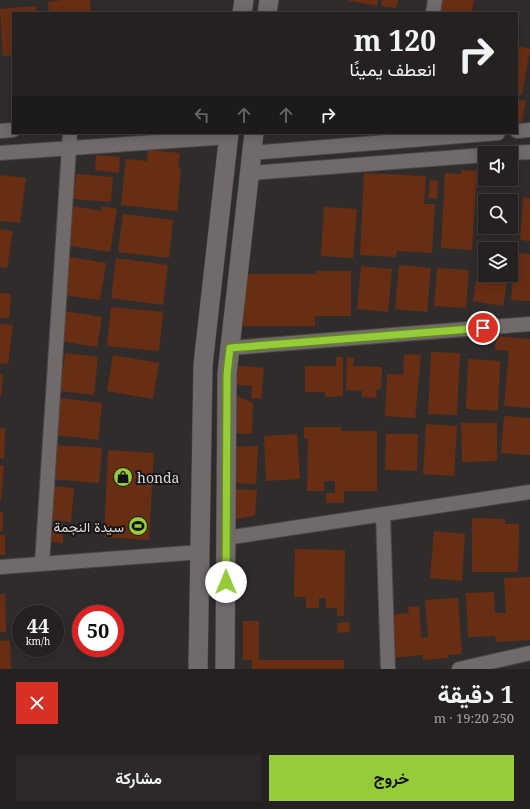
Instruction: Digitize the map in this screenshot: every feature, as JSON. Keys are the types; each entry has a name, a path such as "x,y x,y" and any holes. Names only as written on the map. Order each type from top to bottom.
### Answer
{"main road":[{"path":"242,12 244,0"},
{"path":"267,12 269,0"},
{"path":"225,669 227,374 254,134"},
{"path":"198,669 203,365 228,135"}],"street":[{"path":"432,12 435,0"},
{"path":"0,131 12,130"},
{"path":"518,132 530,130"},
{"path":"42,564 70,134"},
{"path":"252,153 412,136 469,134"},
{"path":"0,153 228,135"},
{"path":"408,161 412,136"},
{"path":"518,153 530,152"},
{"path":"250,173 478,156"},
{"path":"230,348 530,324"},
{"path":"226,538 530,492"},
{"path":"383,514 388,669"},
{"path":"0,567 201,552"},
{"path":"459,669 530,653"}],"building":[{"path":"62,0 90,0 91,12 49,12 48,2"},
{"path":"346,0 378,0 377,6"},
{"path":"382,0 398,0 396,8 381,6"},
{"path":"438,0 474,0 472,12 436,12"},
{"path":"36,6 37,12 12,12 12,55 3,56 0,9"},
{"path":"518,46 530,49 522,95 518,94"},
{"path":"518,99 526,101 522,122 518,121"},
{"path":"148,150 180,153 178,169 181,169 177,211 121,205 126,159 147,161"},
{"path":"96,155 120,157 119,173 95,170"},
{"path":"462,170 477,171 472,250 441,248 445,173 461,174"},
{"path":"364,173 426,176 424,204 435,204 432,253 397,251 396,257 360,255"},
{"path":"76,174 113,177 111,202 73,199"},
{"path":"0,175 26,178 20,223 0,221"},
{"path":"430,180 438,181 437,199 428,198"},
{"path":"523,197 530,198 530,241 520,240"},
{"path":"72,206 101,211 101,206 117,209 110,252 66,245"},
{"path":"324,207 357,209 353,258 321,256"},
{"path":"123,214 173,220 169,258 118,252"},
{"path":"0,229 13,231 7,268 0,267"},
{"path":"518,253 530,254 530,301 511,300 513,282 518,282"},
{"path":"69,257 106,263 100,300 63,295"},
{"path":"116,258 168,265 163,305 111,298"},
{"path":"399,265 431,268 427,312 395,309"},
{"path":"361,266 392,269 388,312 357,309"},
{"path":"437,268 469,270 466,308 434,306"},
{"path":"478,269 478,282 507,282 503,306 473,301"},
{"path":"316,271 351,271 351,316 315,316 315,326 243,326 243,274 316,274"},
{"path":"0,293 11,294 9,318 0,318"},
{"path":"111,307 163,312 159,351 107,346"},
{"path":"64,311 102,317 97,347 60,341"},
{"path":"0,324 13,325 8,364 0,363"},
{"path":"496,336 530,339 530,408 504,406 509,351 495,350"},
{"path":"431,352 460,353 457,415 428,414"},
{"path":"65,353 98,357 94,395 60,391"},
{"path":"404,354 421,355 415,418 385,416 387,374 403,375"},
{"path":"113,355 159,363 153,399 107,391"},
{"path":"336,357 343,357 343,396 325,397 325,392 305,392 305,366 336,366"},
{"path":"347,357 354,358 353,366 382,367 381,389 377,389 376,398 362,397 362,391 346,390"},
{"path":"468,359 500,361 498,411 466,409"},
{"path":"233,365 264,368 261,399 251,398 252,386 231,384"},
{"path":"0,374 3,375 1,397 0,397"},
{"path":"235,395 253,403 252,434 232,433"},
{"path":"60,398 102,403 98,440 56,435"},
{"path":"504,416 530,418 530,455 501,453"},
{"path":"461,423 497,423 497,461 462,462"},
{"path":"426,424 457,426 454,476 423,474"},
{"path":"304,427 341,427 341,431 377,431 377,491 344,491 344,503 326,503 326,493 335,493 335,481 324,481 324,491 307,491 308,439 304,439"},
{"path":"0,428 5,429 4,459 0,458"},
{"path":"297,434 300,479 266,481 264,436"},
{"path":"386,434 418,434 417,471 385,470"},
{"path":"54,445 102,448 99,483 51,479"},
{"path":"258,446 256,484 234,483 233,447"},
{"path":"108,450 154,453 149,540 104,537"},
{"path":"0,465 4,466 1,500 0,500"},
{"path":"52,486 74,488 71,522 49,520"},
{"path":"232,489 257,490 255,515 233,520"},
{"path":"0,512 3,512 3,531 0,531"},
{"path":"472,518 505,519 505,524 519,524 518,572 472,572"},
{"path":"50,525 63,525 63,543 50,542"},
{"path":"434,531 465,534 462,581 430,578"},
{"path":"0,535 5,535 5,555 0,555"},
{"path":"295,549 345,550 344,616 337,616 337,608 326,608 326,598 319,598 319,608 306,608 306,597 294,597"},
{"path":"530,577 530,640 496,642 495,636 468,637 466,593 494,592 495,613 506,613 504,578"},
{"path":"0,594 5,594 6,632 0,632"},
{"path":"458,598 462,654 448,655 448,658 423,660 423,655 392,658 389,615 409,613 408,607 419,606 421,638 428,637 425,600"},
{"path":"243,621 259,621 259,660 344,660 344,669 252,669 252,660 243,660"},
{"path":"349,622 350,632 338,633 337,623"},
{"path":"10,640 11,669 0,669 0,641"}],"place":[{"name":"honda","path":"123,477"},
{"name":"سيدة النجمة","path":"138,526"}],"route":[{"path":"226,582 227,374 230,348 483,328"}]}
